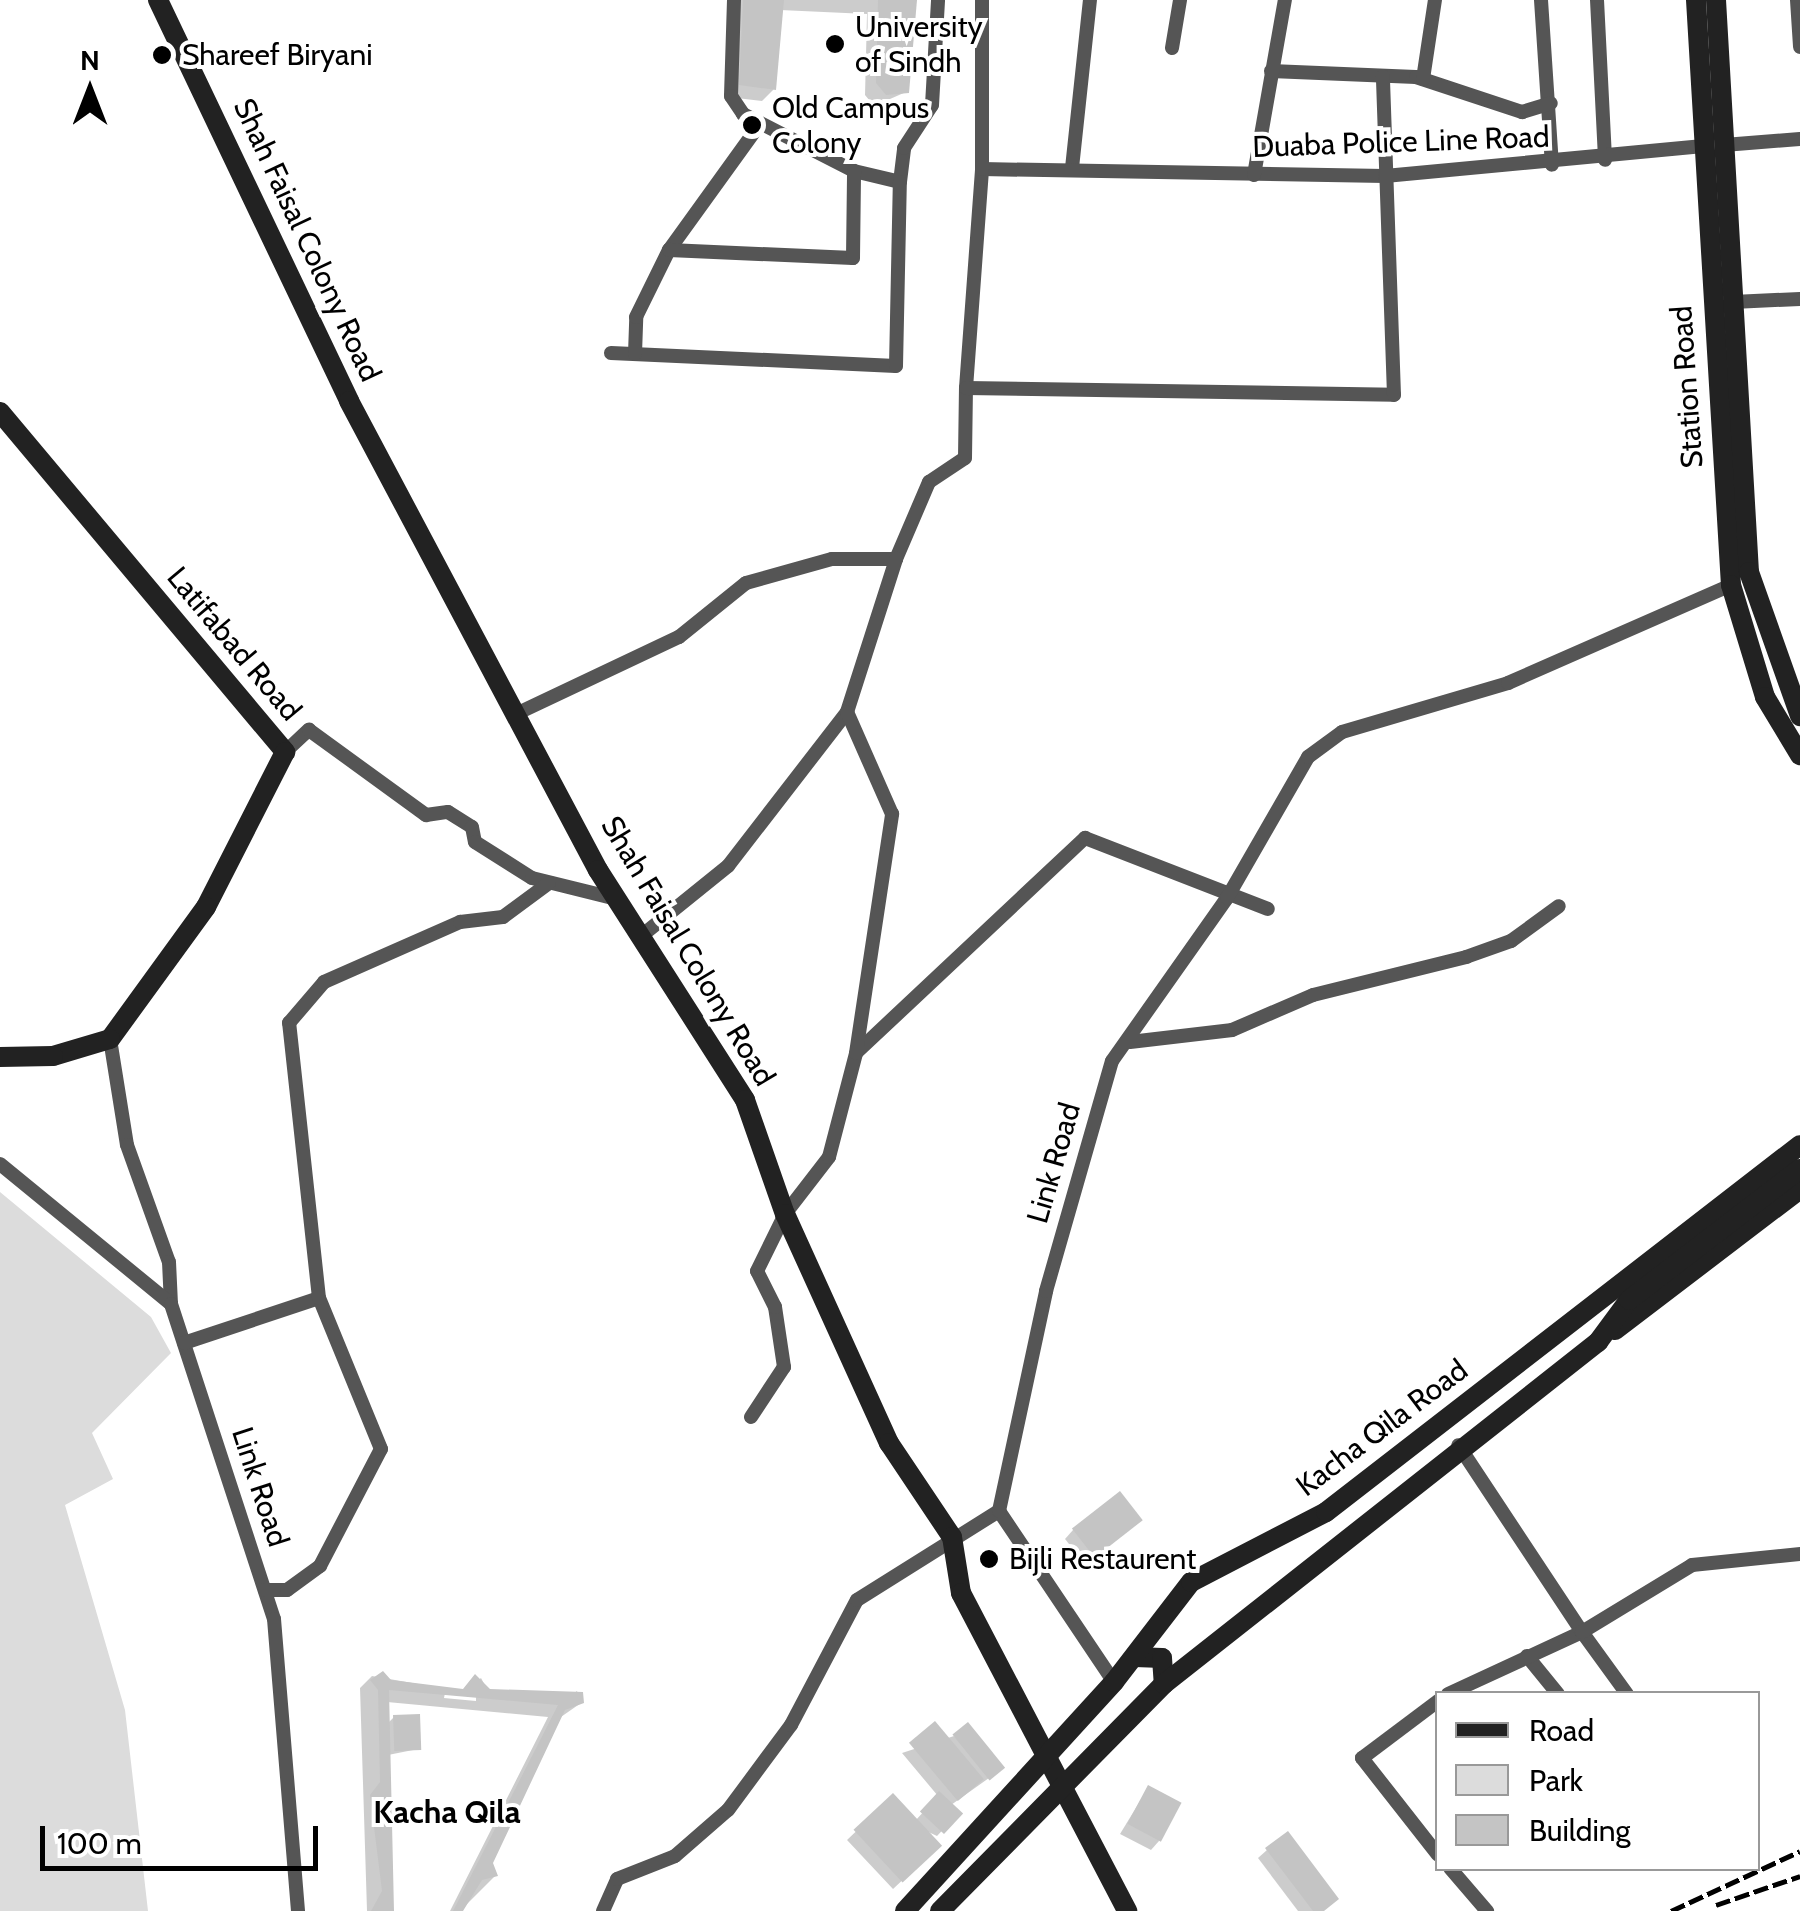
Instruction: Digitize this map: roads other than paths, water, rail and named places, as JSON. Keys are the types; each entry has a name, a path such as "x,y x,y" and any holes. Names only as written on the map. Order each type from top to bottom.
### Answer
{"street":[{"name":"Shah Faisal Colony Road","path":"158,0 349,401 617,899 645,934 745,1100 785,1214 890,1444 952,1536 961,1593 1128,1911"},
{"path":"734,0 731,96 760,124 854,171 900,182"},
{"path":"611,353 896,366 900,182 904,148 932,105 938,0"},
{"path":"645,934 728,866 847,712 896,559 929,482 964,458 982,169 982,0"},
{"path":"1072,168 1090,0"},
{"path":"1172,48 1180,0"},
{"path":"1254,175 1285,0"},
{"path":"1422,79 1435,0"},
{"path":"1541,0 1551,104 1552,165"},
{"path":"1597,0 1605,160"},
{"name":"Station Road","path":"1696,0 1701,146 1731,584 1765,697 1800,755"},
{"name":"Station Road","path":"1716,0 1749,572 1800,716"},
{"path":"1796,0 1800,47"},
{"path":"1271,71 1422,79 1511,110 1551,104"},
{"path":"966,388 1394,395 1383,76"},
{"path":"635,354 636,317 670,250 760,124"},
{"path":"1724,145 1800,139"},
{"name":"Duaba Police Line Road","path":"982,169 1385,176 1605,160 1701,146"},
{"path":"670,250 853,258 854,171"},
{"path":"1733,302 1800,299"},
{"name":"Latifabad Road","path":"0,412 285,752 206,906 110,1040"},
{"path":"518,713 679,636 746,583 832,559 896,559"},
{"name":"Link Road","path":"999,1511 1046,1291 1112,1061 1130,1042 1228,898 1308,758 1342,732 1508,682 1731,584"},
{"path":"751,1417 784,1367 775,1307 757,1271 785,1214 829,1158 856,1053 892,814 847,712"},
{"path":"285,752 308,730 426,815 448,812 472,827 475,842 549,884 617,899"},
{"path":"856,1053 1085,838 1228,898 1268,909"},
{"path":"265,1590 287,1590 320,1566 381,1449 318,1298 289,1024 324,982 460,922 502,917 549,884"},
{"path":"1130,1042 1232,1030 1313,995 1511,942 1560,906"},
{"path":"0,1058 54,1056 110,1040"},
{"name":"Link Road","path":"110,1040 126,1146 168,1262 171,1304 265,1590 298,1911"},
{"name":"Kacha Qila Road","path":"905,1911 1114,1682 1191,1582 1326,1512 1800,1145"},
{"path":"0,1164 171,1304"},
{"path":"1598,1342 1629,1300 1800,1169"},
{"path":"940,1911 1060,1780 1164,1684 1458,1445 1800,1189"},
{"path":"184,1343 318,1298"},
{"path":"1572,1320 1629,1300"},
{"path":"1458,1445 1625,1691"},
{"path":"604,1911 617,1879 675,1856 728,1810 791,1726 857,1600 952,1536 999,1511 1114,1682"},
{"path":"1453,1691 1582,1632 1692,1565 1800,1554"},
{"path":"1527,1656 1556,1691"},
{"path":"1135,1657 1162,1658 1164,1684"},
{"path":"1471,1680 1479,1691"},
{"path":"1435,1703 1362,1758 1435,1851"},
{"path":"1453,1871 1487,1911"}],"railway":[{"path":"1760,1870 1800,1851"},
{"path":"1671,1911 1757,1871"},
{"path":"1716,1905 1800,1876"}],"place":[{"name":"University of Sindh","path":"835,44"},
{"name":"Shareef Biryani","path":"162,55"},
{"name":"Old Campus Colony","path":"752,125"},
{"name":"Bijli Restaurent","path":"989,1559"}],"district":[{"name":"Kacha Qila","path":"447,1812"}]}
